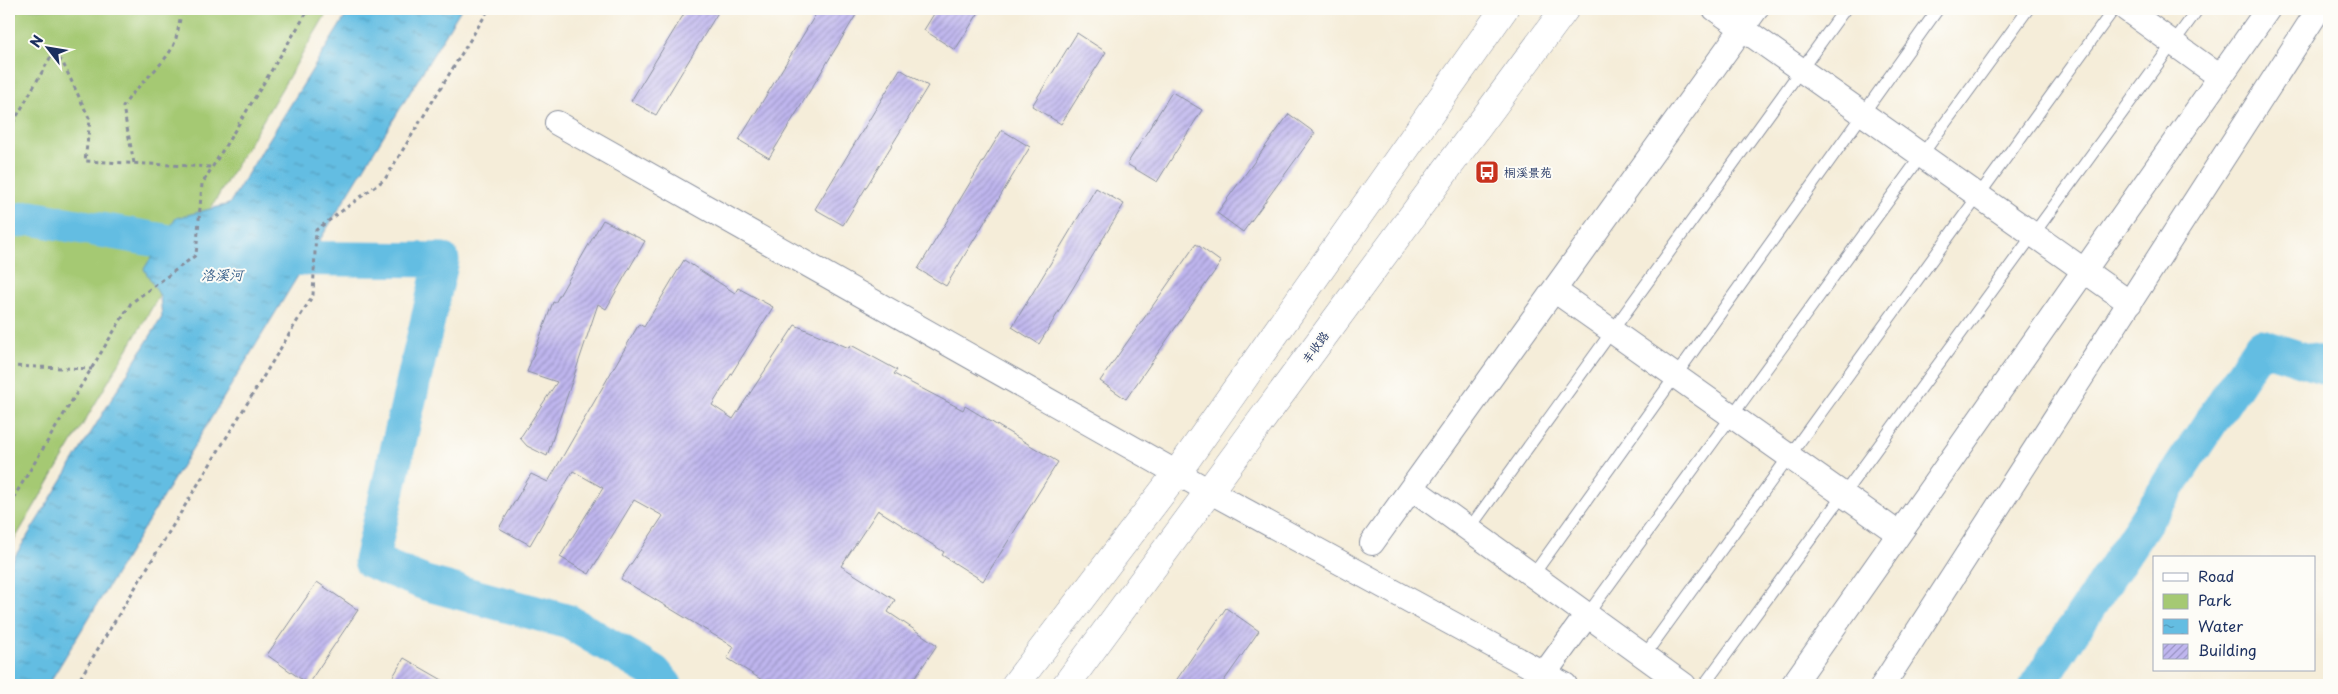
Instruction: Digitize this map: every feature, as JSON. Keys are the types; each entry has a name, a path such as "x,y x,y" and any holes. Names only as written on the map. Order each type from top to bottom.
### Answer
{"main road":[{"path":"1016,685 1177,473 1504,9"},
{"name":"丰收路","path":"1066,685 1565,9"}],"street":[{"path":"1716,9 2130,303"},
{"path":"1372,543 1756,9"},
{"path":"2126,9 2220,77"},
{"path":"1794,685 2268,9"},
{"path":"1883,685 2319,9"},
{"path":"557,123 1209,491 1565,685"},
{"path":"1554,290 1899,534"},
{"path":"1412,488 1684,685"},
{"path":"1544,674 1587,615"}],"lane":[{"path":"1469,529 1845,9"},
{"path":"1532,575 1938,9"},
{"path":"1587,615 2028,9"},
{"path":"1644,656 2114,9"},
{"path":"1704,685 2198,9"}],"path":[{"path":"9,14 12,9"},
{"path":"134,163 123,107 129,97 155,71 172,48 182,9"},
{"path":"9,505 131,303 196,255 202,184 309,9"},
{"path":"76,685 313,295 316,230 385,179 489,9"},
{"path":"9,130 52,56 54,51 47,47 49,43"},
{"path":"52,56 62,61 90,120 85,161 212,167"},
{"path":"9,366 92,369"}],"green space":[{"path":"19,9 329,9 9,549 9,26"}],"water":[{"name":"洛溪河","path":"350,9 461,9 48,685 9,685 9,566 162,317 160,296 144,269 176,218 229,204"}],"building":[{"path":"687,9 720,9 656,115 631,101"},
{"path":"819,9 845,9 856,15 769,158 739,140"},
{"path":"937,9 981,9 955,50 924,30"},
{"path":"1077,33 1106,52 1061,124 1032,106"},
{"path":"900,69 928,86 843,225 815,209"},
{"path":"1172,92 1202,110 1157,182 1127,164"},
{"path":"1289,114 1315,133 1243,232 1217,213"},
{"path":"1002,130 1030,147 946,286 918,269"},
{"path":"1096,188 1124,204 1039,344 1012,327"},
{"path":"603,220 645,241 606,309 598,304 547,456 527,446 520,438 557,382 527,372 553,302 555,303"},
{"path":"1196,244 1221,262 1126,399 1100,381"},
{"path":"684,260 735,293 738,288 773,307 712,405 733,419 795,325 849,348 851,345 897,370 894,374 963,410 965,406 1058,462 983,581 942,555 944,552 878,510 841,566 895,600 888,612 937,645 910,685 770,685 727,658 734,647 621,579 663,516 634,500 589,574 560,557 603,488 573,471 530,545 499,528 531,474 548,482 639,324 644,327"},
{"path":"317,582 358,610 308,684 267,655"},
{"path":"1226,608 1259,631 1221,685 1173,685"},
{"path":"404,658 451,685 388,685"}],"waterway":[{"path":"9,222 31,218 210,249"},
{"path":"261,258 442,260 371,561 425,583 569,622 654,672 665,685"},
{"path":"2037,685 2261,346 2329,368"}],"place":[{"name":"桐溪景苑","path":"1487,172"}]}
